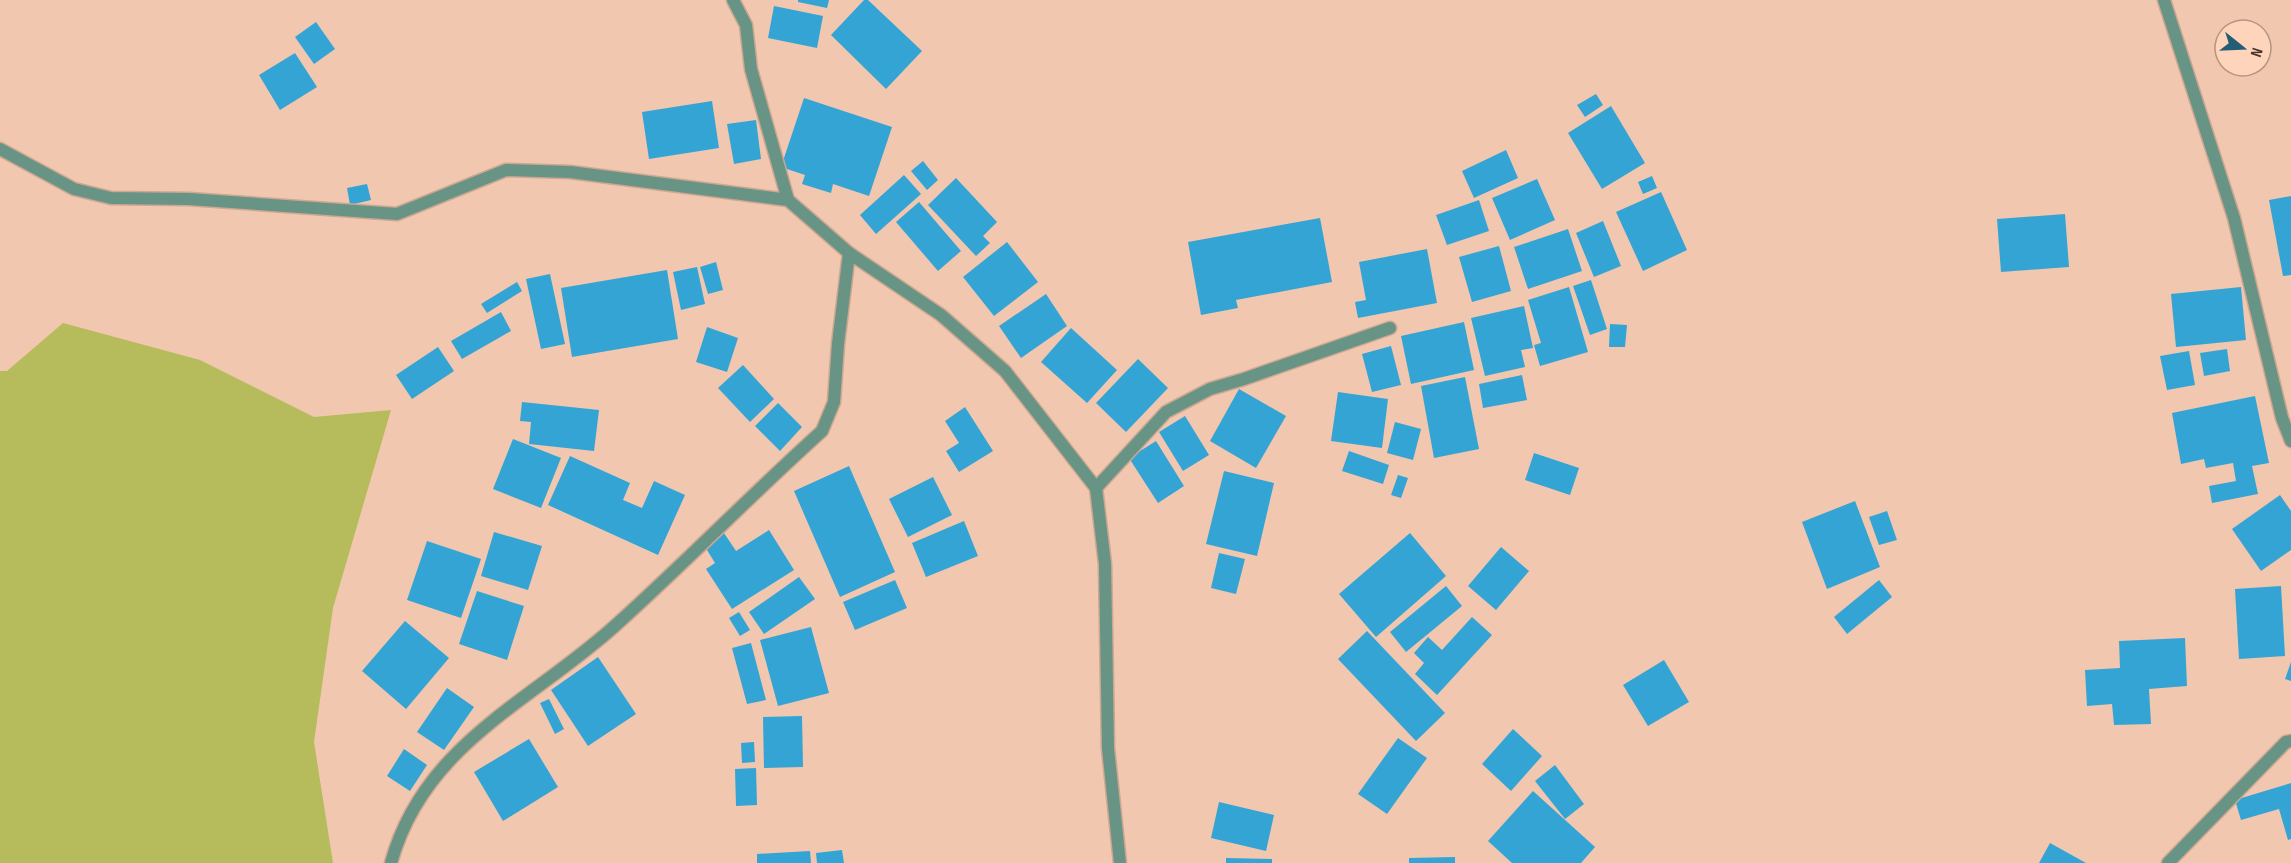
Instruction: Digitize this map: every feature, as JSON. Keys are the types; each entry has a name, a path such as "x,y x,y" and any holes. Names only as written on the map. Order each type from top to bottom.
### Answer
{"street":[{"path":"733,0 746,25 751,69 788,200 849,253 941,315 1005,372 1096,488 1105,564 1108,748 1120,863"},
{"path":"2164,0 2234,218 2282,418 2291,441"},
{"path":"0,149 74,189 111,198 189,199 397,214 506,170 570,172 788,200"},
{"path":"391,863 399,836 427,786 470,738 616,626 822,431 834,402 838,344 846,294 849,253"},
{"path":"1096,488 1166,412 1210,389 1390,328"},
{"path":"2168,863 2286,742 2291,741"}],"green space":[{"path":"63,323 200,360 314,417 391,410 333,608 314,742 333,863 0,863 0,371 7,371"}],"building":[{"path":"798,0 829,0 827,8 798,2"},
{"path":"864,0 868,0 922,51 886,89 831,35"},
{"path":"774,6 823,16 817,48 768,38"},
{"path":"316,22 335,49 314,64 295,37"},
{"path":"295,53 317,87 280,110 259,75"},
{"path":"1596,94 1603,105 1585,117 1577,105"},
{"path":"804,98 892,127 869,196 833,184 831,193 802,184 805,175 781,167"},
{"path":"712,101 719,148 649,159 642,112"},
{"path":"1611,106 1645,163 1602,189 1568,133"},
{"path":"756,120 761,159 734,164 727,124"},
{"path":"1506,150 1518,178 1474,198 1462,171"},
{"path":"923,161 938,180 927,190 911,171"},
{"path":"904,175 921,194 876,234 860,215"},
{"path":"1652,176 1657,188 1643,194 1638,182"},
{"path":"956,178 997,222 983,236 990,243 976,256 928,205"},
{"path":"1537,179 1555,220 1510,240 1492,198"},
{"path":"367,184 371,200 350,205 347,188"},
{"path":"1661,192 1687,250 1643,271 1616,212"},
{"path":"2291,196 2291,275 2283,276 2269,200"},
{"path":"1479,200 1489,231 1447,245 1436,215"},
{"path":"919,202 961,251 938,271 896,222"},
{"path":"2065,214 2069,267 2001,272 1997,219"},
{"path":"1320,218 1332,282 1236,300 1238,308 1201,315 1188,242"},
{"path":"1603,221 1621,266 1594,277 1576,233"},
{"path":"1568,229 1582,271 1528,289 1514,247"},
{"path":"1007,242 1038,282 994,316 963,277"},
{"path":"1499,246 1511,291 1472,302 1459,257"},
{"path":"1427,249 1437,303 1358,318 1355,302 1366,300 1359,262"},
{"path":"716,262 723,290 708,294 700,267"},
{"path":"697,267 705,304 681,310 673,272"},
{"path":"667,270 678,339 572,357 561,288"},
{"path":"550,274 565,344 541,349 526,279"},
{"path":"1591,280 1607,329 1590,335 1573,286"},
{"path":"517,282 522,291 487,313 481,304"},
{"path":"1569,287 1588,352 1540,366 1534,345 1541,343 1528,300"},
{"path":"2241,287 2246,340 2176,347 2171,294"},
{"path":"1046,294 1067,326 1021,358 999,326"},
{"path":"1524,306 1533,348 1521,350 1525,367 1485,376 1471,318"},
{"path":"501,312 511,331 462,359 451,341"},
{"path":"1464,322 1474,370 1411,384 1401,336"},
{"path":"1610,324 1627,325 1625,347 1609,347"},
{"path":"707,327 738,338 727,372 696,362"},
{"path":"1071,328 1117,370 1087,403 1041,362"},
{"path":"1391,346 1401,385 1372,392 1362,354"},
{"path":"438,347 454,371 412,399 396,375"},
{"path":"2227,349 2230,371 2204,376 2200,353"},
{"path":"2189,351 2195,385 2167,390 2160,356"},
{"path":"1138,359 1168,388 1126,432 1096,403"},
{"path":"743,365 774,399 750,422 718,388"},
{"path":"1522,375 1527,400 1483,408 1479,384"},
{"path":"1465,377 1479,449 1434,458 1421,386"},
{"path":"1239,389 1286,416 1256,468 1210,441"},
{"path":"1338,392 1388,399 1382,448 1331,441"},
{"path":"2255,396 2269,463 2252,466 2258,494 2212,503 2209,486 2236,481 2233,463 2206,468 2204,459 2181,464 2172,413"},
{"path":"522,402 599,410 594,451 529,444 531,422 520,421"},
{"path":"778,403 802,427 780,451 755,426"},
{"path":"965,407 993,451 959,472 946,451 959,443 945,421"},
{"path":"1185,416 1209,455 1183,471 1159,432"},
{"path":"1395,422 1421,429 1413,460 1387,453"},
{"path":"513,439 561,458 541,508 493,489"},
{"path":"1156,441 1184,486 1158,503 1129,458"},
{"path":"1349,451 1389,465 1383,484 1342,471"},
{"path":"1534,453 1579,468 1570,495 1525,480"},
{"path":"570,456 630,483 623,500 642,508 654,481 685,495 658,555 548,505"},
{"path":"849,466 895,572 840,597 794,491"},
{"path":"1224,471 1274,483 1257,556 1206,544"},
{"path":"1398,475 1408,478 1401,498 1391,495"},
{"path":"933,477 952,515 908,537 889,499"},
{"path":"2280,495 2291,511 2291,550 2261,571 2232,529"},
{"path":"1855,501 1880,567 1827,589 1802,522"},
{"path":"1887,511 1897,540 1879,545 1869,517"},
{"path":"964,521 978,556 926,577 912,543"},
{"path":"769,530 794,570 732,609 706,569 715,563 704,545 724,533 736,551"},
{"path":"494,532 542,546 528,590 481,576"},
{"path":"1410,533 1446,576 1376,637 1339,594"},
{"path":"427,541 481,559 461,618 407,600"},
{"path":"1501,547 1529,571 1496,610 1468,586"},
{"path":"1219,553 1245,559 1236,594 1211,588"},
{"path":"799,577 815,599 764,634 749,612"},
{"path":"895,580 907,608 855,630 843,602"},
{"path":"1879,580 1892,597 1847,634 1834,617"},
{"path":"1446,586 1462,606 1406,652 1390,632"},
{"path":"2281,586 2285,656 2239,659 2235,589"},
{"path":"477,591 524,606 507,660 459,644"},
{"path":"739,612 750,630 740,636 729,618"},
{"path":"1472,617 1492,635 1437,695 1415,674 1424,663 1414,653 1428,637 1442,650"},
{"path":"405,621 449,658 406,709 362,671"},
{"path":"811,627 829,693 778,706 760,640"},
{"path":"1367,631 1445,713 1416,741 1338,659"},
{"path":"2185,638 2187,686 2149,689 2151,724 2114,725 2112,704 2087,706 2085,670 2120,668 2119,641"},
{"path":"751,643 766,700 747,704 732,648"},
{"path":"598,657 636,714 588,746 551,690"},
{"path":"1664,660 1689,702 1648,726 1623,685"},
{"path":"2291,662 2291,681 2285,679"},
{"path":"447,688 474,707 444,750 417,732"},
{"path":"549,699 564,729 555,734 540,703"},
{"path":"802,716 803,767 764,768 763,717"},
{"path":"1513,729 1542,756 1511,791 1482,764"},
{"path":"1398,738 1427,758 1387,814 1358,794"},
{"path":"529,739 558,787 503,821 474,772"},
{"path":"754,742 755,762 742,763 741,743"},
{"path":"404,749 427,765 410,791 387,776"},
{"path":"1555,765 1584,804 1565,819 1535,781"},
{"path":"756,768 757,805 736,806 735,769"},
{"path":"2291,783 2291,839 2288,840 2279,809 2241,820 2235,800"},
{"path":"1533,791 1595,847 1581,863 1512,863 1488,841"},
{"path":"1219,802 1274,815 1266,851 1211,838"},
{"path":"2050,843 2086,863 2039,863"},
{"path":"842,850 844,863 817,863 816,853"},
{"path":"810,851 811,863 757,863 757,854"},
{"path":"1455,857 1455,863 1409,863 1409,858"},
{"path":"1226,858 1272,859 1272,863 1226,863"}]}
